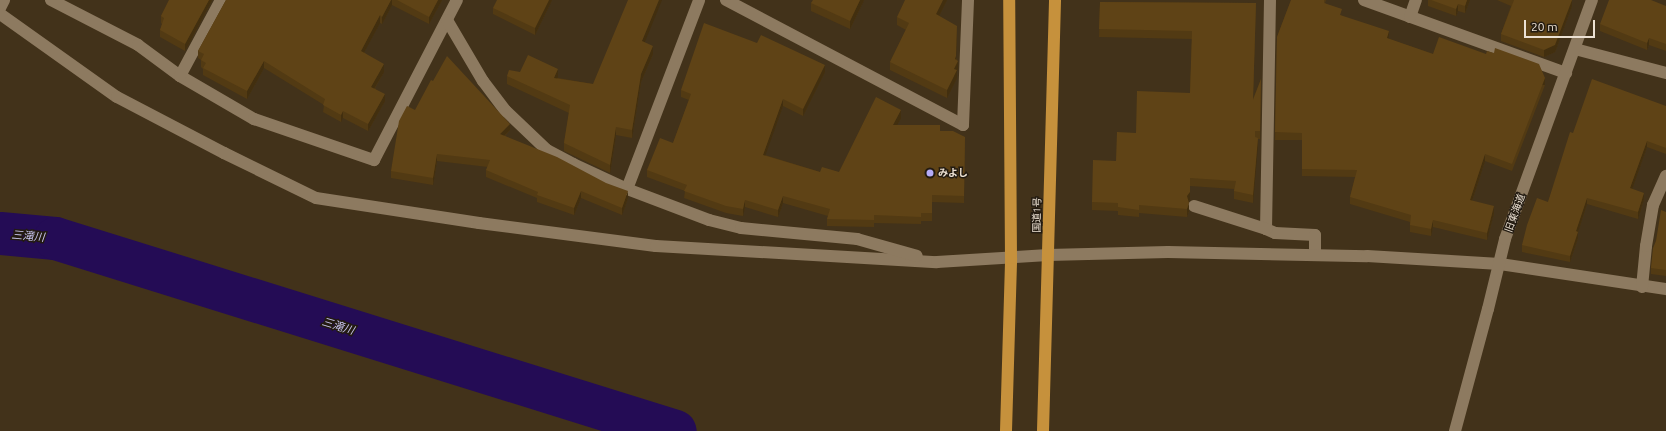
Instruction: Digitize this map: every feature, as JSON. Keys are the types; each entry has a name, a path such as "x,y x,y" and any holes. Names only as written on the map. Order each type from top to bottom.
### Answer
{"highway":[{"path":"1006,431 1011,258 1009,0"},
{"name":"国道1号","path":"1042,431 1055,0"}],"street":[{"path":"0,8 4,0"},
{"path":"51,0 138,45 180,76 254,119 374,160 458,0"},
{"path":"180,76 221,0"},
{"path":"627,189 699,0"},
{"path":"726,0 963,125 968,0"},
{"path":"1266,229 1270,0"},
{"path":"1364,0 1566,73"},
{"path":"1410,17 1416,0"},
{"name":"旧東海道","path":"1456,431 1500,264 1505,239 1592,0"},
{"path":"0,14 117,96 224,153 316,198 471,222 656,246 937,262 1048,255 1168,252 1367,256 1500,264 1642,287 1666,289"},
{"path":"447,20 483,81 506,111 547,150 627,189 709,220 741,228 857,238 937,262"},
{"path":"1575,49 1666,73"},
{"path":"1642,287 1646,246 1653,205 1666,176"},
{"path":"1194,206 1275,233 1315,235 1315,255"}],"building":[{"path":"169,0 209,0 185,44 160,30 164,18 161,16"},
{"path":"226,0 391,0 382,17 380,15 361,51 384,64 371,87 385,94 368,124 343,111 341,115 323,105 325,99 264,61 247,91 203,68 206,63 201,60 204,54 198,51"},
{"path":"397,0 438,0 429,17"},
{"path":"497,0 549,0 535,28 493,8"},
{"path":"628,0 659,0 642,41 653,46 641,74 632,130 616,127 610,165 564,143 570,105 507,76 509,70 520,72 528,55 558,69 554,78 593,84"},
{"path":"813,0 860,0 850,21 811,3"},
{"path":"905,0 943,0 936,14 957,26 955,59 958,61 954,69 957,70 947,90 890,62 909,23 897,17"},
{"path":"1291,0 1324,0 1324,3 1342,9 1340,15 1389,31 1387,38 1433,54 1439,37 1486,54 1487,51 1494,53 1495,48 1539,64 1545,78 1512,164 1485,154 1470,200 1494,206 1487,233 1433,220 1431,229 1410,225 1411,215 1350,197 1357,170 1302,169 1302,133 1275,132 1277,37"},
{"path":"1431,0 1467,0 1465,6 1458,4 1456,9"},
{"path":"1514,0 1572,0 1555,45 1544,50 1501,34"},
{"path":"1609,0 1651,0 1666,6 1666,44 1649,38 1647,43 1600,24"},
{"path":"1100,2 1256,3 1253,100 1261,79 1260,131 1255,131 1255,137 1258,138 1253,195 1234,191 1236,181 1190,178 1190,192 1187,196 1189,203 1187,209 1139,205 1139,210 1118,207 1118,203 1092,202 1093,160 1116,161 1117,132 1136,133 1137,91 1190,93 1192,31 1099,29"},
{"path":"704,23 757,43 761,35 825,65 803,109 783,99 763,155 820,172 822,167 839,172 876,97 901,110 893,125 940,125 940,131 953,131 965,137 964,196 932,195 932,213 921,213 921,217 874,215 874,220 827,219 830,209 783,196 778,210 745,200 743,209 726,206 684,191 687,185 647,170 660,138 673,143 691,94 681,90"},
{"path":"447,56 510,124 500,134 557,157 606,183 628,191 622,208 581,191 574,208 537,195 538,192 486,170 490,160 437,154 433,178 391,171 399,121 407,106 415,110 431,80 433,81"},
{"path":"1592,79 1666,106 1666,148 1647,141 1630,188 1644,193 1638,212 1587,198 1576,231 1578,232 1570,256 1522,245 1527,225 1537,198 1548,202 1570,132 1573,133"},
{"path":"1661,210 1666,212 1666,270 1651,268 1653,248 1656,241"}],"waterway":[{"name":"三滝川","path":"0,233 55,238 675,431"}],"place":[{"name":"みよし","path":"930,173"}]}
